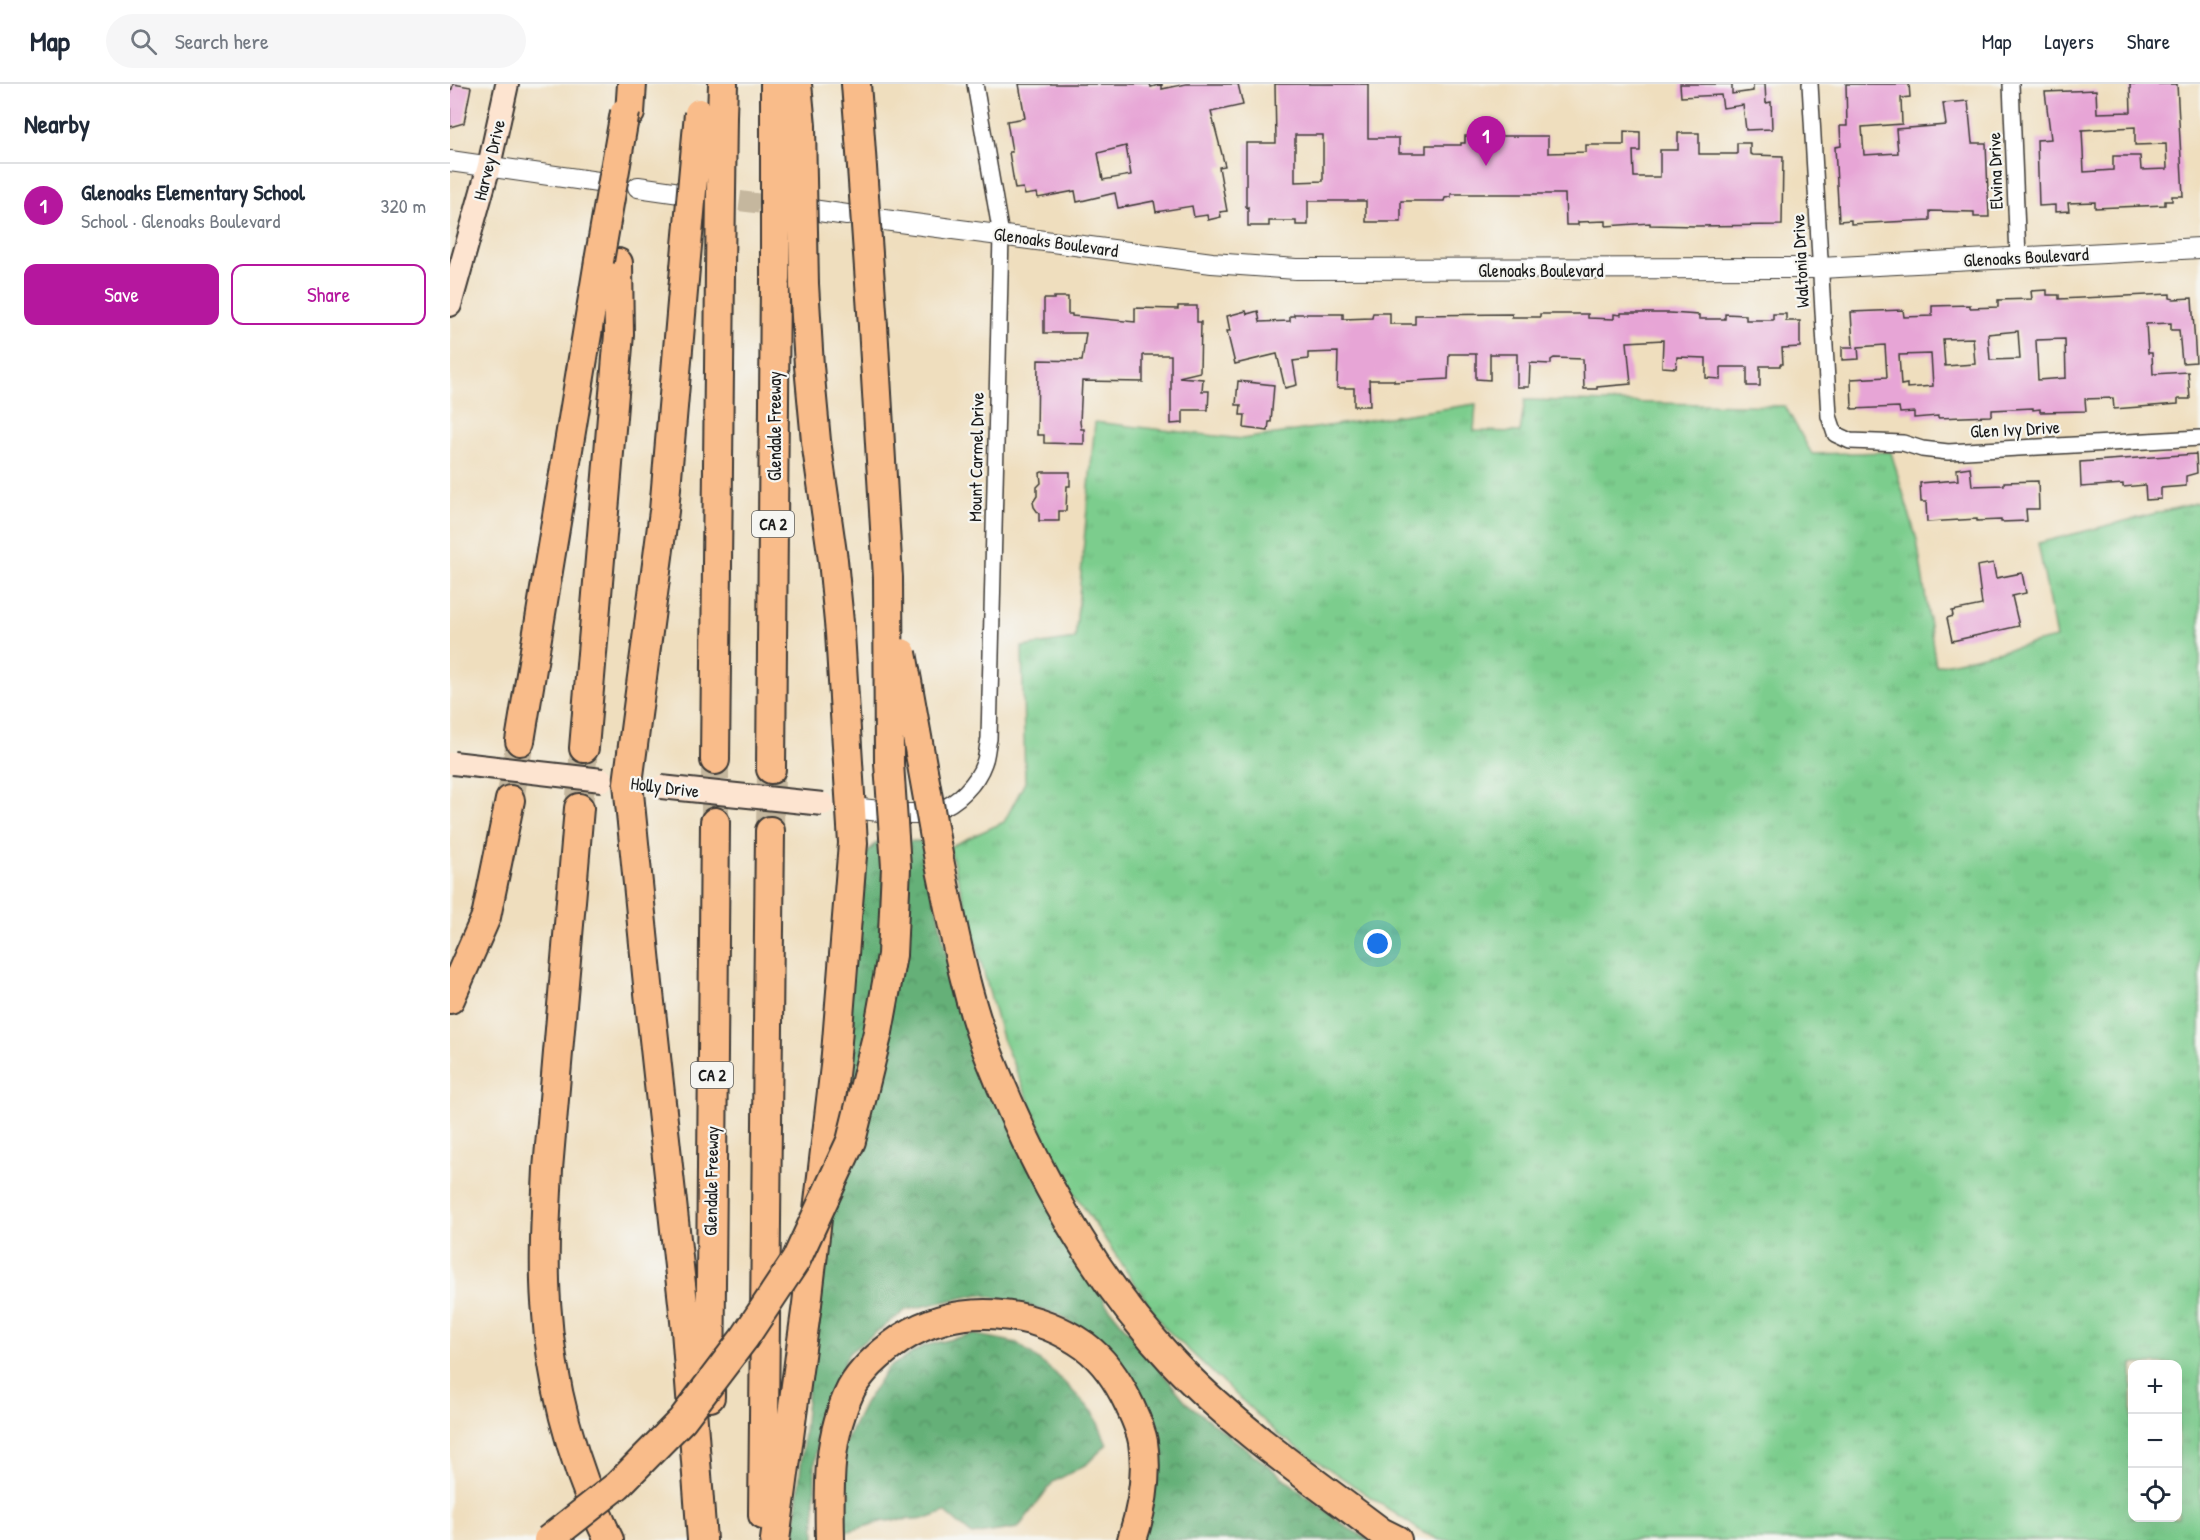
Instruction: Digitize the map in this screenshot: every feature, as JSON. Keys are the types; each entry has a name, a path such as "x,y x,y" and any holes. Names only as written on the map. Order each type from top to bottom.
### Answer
{"highway":[{"path":"520,741 609,262 631,84"},
{"path":"708,84 720,272 715,760"},
{"path":"702,1540 686,1330 648,984 615,781 664,511 686,268 711,114 723,84"},
{"name":"Glendale Freeway","path":"771,769 775,280 788,125 775,84"},
{"path":"775,1540 807,1304 835,1066 853,843 866,809 840,633 833,560 815,430 804,284 788,125 798,84"},
{"path":"548,1540 618,1485 682,1420 745,1337 796,1260 851,1141 878,1032 892,955 896,867 889,763 888,578 856,84"},
{"path":"584,748 619,334 609,262"},
{"path":"888,578 939,860 961,963 989,1057 1028,1143 1075,1233 1124,1306 1175,1364 1246,1429 1381,1532 1397,1540"},
{"path":"450,999 486,916 510,800"},
{"path":"579,808 548,1169 545,1228 546,1300 555,1377 564,1417 577,1463 605,1532"},
{"name":"Glendale Freeway","path":"709,1540 715,822"},
{"path":"763,1540 770,831"},
{"path":"830,1540 831,1450 852,1387 890,1346 916,1329 947,1318 977,1313 1008,1315 1058,1331 1086,1347 1106,1368 1122,1390 1143,1440 1145,1475 1142,1504 1132,1540"}],"main road":[{"name":"Harvey Drive","path":"450,305 489,166 507,84"},
{"name":"Holly Drive","path":"451,763 866,809"}],"street":[{"name":"Mount Carmel Drive","path":"919,813 948,807 975,780 984,763 988,739 1001,235 975,84"},
{"name":"Waltonia Drive","path":"1810,84 1829,416 1835,434"},
{"name":"Elvina Drive","path":"2012,84 2018,257"},
{"path":"450,161 598,182"},
{"path":"638,187 681,193"},
{"path":"812,210 847,215"},
{"name":"Glenoaks Boulevard","path":"884,220 1212,263 1296,269 1820,268 2200,248"},
{"name":"Glen Ivy Drive","path":"1835,434 1850,441 1903,443 1922,449 1948,452 2200,438"}],"green space":[{"path":"1525,400 1785,406 1812,454 1891,452 1917,540 1936,666 2056,638 2038,543 2200,502 2200,1540 1440,1540 1424,1533 1279,1435 1164,1327 1058,1169 1002,1038 949,847 1004,822 1025,782 1022,647 1075,639 1095,422 1242,439 1476,404 1474,431 1520,432"},
{"path":"922,841 947,956 1106,1304 1187,1403 1348,1528 1370,1540 1139,1540 1153,1478 1098,1340 1058,1314 980,1294 906,1310 849,1353 820,1419 815,1466 815,1540 794,1540 820,1259 865,855 877,842"},
{"path":"973,1334 1017,1343 1055,1373 1093,1412 1107,1444 1087,1464 1053,1482 1018,1528 972,1535 945,1512 929,1518 884,1521 839,1534 842,1449 864,1404 888,1368 924,1346"}],"building":[{"path":"453,84 471,87 464,123 450,127 450,90"},
{"path":"1019,84 1150,84 1151,87 1162,84 1162,89 1186,84 1238,84 1243,105 1211,112 1225,166 1219,167 1227,211 1220,212 1221,217 1208,220 1207,215 1194,217 1192,206 1156,212 1154,201 1118,208 1115,193 1077,202 1075,191 1038,198 1037,193 1025,195 1023,188 1015,189 1007,121 1025,118","holes":["1126,146 1131,175 1103,180 1098,153"]},
{"path":"1275,84 1368,84 1368,138 1399,138 1399,153 1426,153 1426,145 1461,145 1465,143 1465,136 1548,136 1548,153 1586,152 1586,145 1624,145 1624,131 1640,132 1640,151 1633,151 1634,177 1660,177 1660,150 1678,150 1678,133 1699,133 1699,154 1737,154 1737,143 1750,143 1750,154 1783,156 1782,225 1696,226 1650,225 1650,223 1606,226 1606,221 1566,225 1565,194 1451,194 1451,197 1445,198 1444,201 1401,201 1401,222 1366,222 1366,201 1308,201 1308,225 1296,225 1296,221 1269,221 1269,226 1248,226 1246,143 1276,143","holes":["1295,135 1323,135 1323,181 1295,182"]},
{"path":"1680,84 1732,84 1732,94 1753,91 1753,84 1765,84 1766,103 1771,102 1772,129 1746,130 1743,105 1723,108 1721,95 1681,97"},
{"path":"1846,84 1909,84 1910,97 1901,98 1902,124 1862,127 1864,155 1898,153 1896,129 1946,125 1943,103 1968,101 1972,143 1986,143 1989,217 1974,217 1974,212 1930,211 1930,220 1851,224 1851,220 1839,221 1835,147 1841,146 1840,126 1847,126"},
{"path":"2130,84 2177,84 2183,196 2172,196 2172,201 2165,201 2165,205 2095,208 2095,202 2068,203 2069,211 2055,212 2055,205 2039,206 2037,140 2051,139 2045,92 2096,90 2097,113 2131,112","holes":["2135,127 2135,145 2166,144 2167,169 2141,170 2140,156 2113,156 2113,170 2084,172 2082,130"]},
{"path":"2047,290 2047,295 2059,295 2059,299 2170,294 2170,298 2174,299 2192,298 2196,362 2182,363 2179,330 2171,330 2171,323 2146,324 2148,353 2152,353 2153,374 2188,372 2190,399 2178,399 2178,404 2114,409 2113,398 2085,399 2086,411 2040,412 2040,409 2033,410 2033,408 1992,410 1990,416 1938,418 1938,416 1914,418 1914,412 1900,413 1899,407 1852,409 1851,379 1887,377 1885,345 1858,347 1859,359 1842,360 1842,347 1853,347 1851,312 1903,310 1904,317 1932,316 1932,306 1998,307 1998,300 2032,299 2031,291","holes":["2018,331 2020,359 1990,360 1988,334","1973,338 1975,364 1945,366 1943,339","2065,339 2066,378 2038,380 2036,340","1931,354 1933,386 1907,388 1907,384 1901,385 1899,355"]},
{"path":"1054,297 1068,297 1068,314 1072,316 1135,322 1135,308 1178,309 1178,306 1197,306 1197,322 1201,322 1200,372 1179,377 1203,379 1202,391 1209,391 1208,410 1183,410 1183,423 1171,424 1171,355 1143,355 1143,382 1082,381 1080,422 1081,429 1084,429 1084,444 1044,443 1044,435 1037,435 1038,360 1082,361 1086,333 1044,333 1044,299 1054,299"},
{"path":"1246,311 1247,314 1258,311 1260,322 1290,321 1290,316 1294,314 1343,314 1343,319 1372,318 1373,313 1390,313 1390,324 1415,324 1415,315 1512,314 1512,317 1540,317 1540,314 1588,314 1588,318 1614,319 1614,314 1621,315 1621,313 1670,313 1699,315 1699,319 1725,319 1725,314 1746,315 1746,320 1773,320 1773,314 1786,314 1786,321 1800,321 1800,347 1782,348 1783,364 1780,366 1760,366 1760,386 1747,386 1747,367 1721,367 1721,379 1706,378 1706,358 1677,357 1676,368 1662,367 1663,340 1627,342 1631,384 1597,387 1597,389 1584,389 1583,359 1554,358 1551,364 1530,363 1529,387 1517,387 1517,354 1490,354 1490,380 1476,379 1476,354 1449,354 1448,379 1394,382 1394,380 1369,380 1370,406 1354,406 1354,388 1337,388 1338,352 1308,353 1308,359 1293,361 1297,385 1285,388 1277,354 1235,364 1227,331 1230,331 1227,316"},
{"path":"1238,381 1274,385 1271,422 1269,422 1268,431 1244,428 1245,415 1240,415 1241,405 1236,405"},
{"path":"2196,454 2197,473 2186,476 2186,486 2161,488 2161,499 2146,500 2145,485 2081,487 2080,462"},
{"path":"1970,467 1972,486 2038,481 2039,509 2026,509 2027,521 2001,522 2001,520 1977,521 1977,519 1927,522 1926,502 1921,502 1920,483 1958,480 1957,469"},
{"path":"1070,472 1066,511 1059,511 1059,521 1039,521 1039,514 1034,507 1033,502 1037,496 1037,487 1041,483 1040,473"},
{"path":"1993,563 1996,578 2022,573 2026,593 2012,596 2019,626 1952,641 1947,618 1953,616 1952,611 1982,605 1977,566"}],"tunnel":[{"path":"710,197 785,207"},
{"path":"510,800 520,741"},
{"path":"579,808 584,748"},
{"path":"715,760 715,822"},
{"path":"770,831 771,769"}],"place":[{"name":"Glenoaks Elementary School","path":"1486,166"}]}
